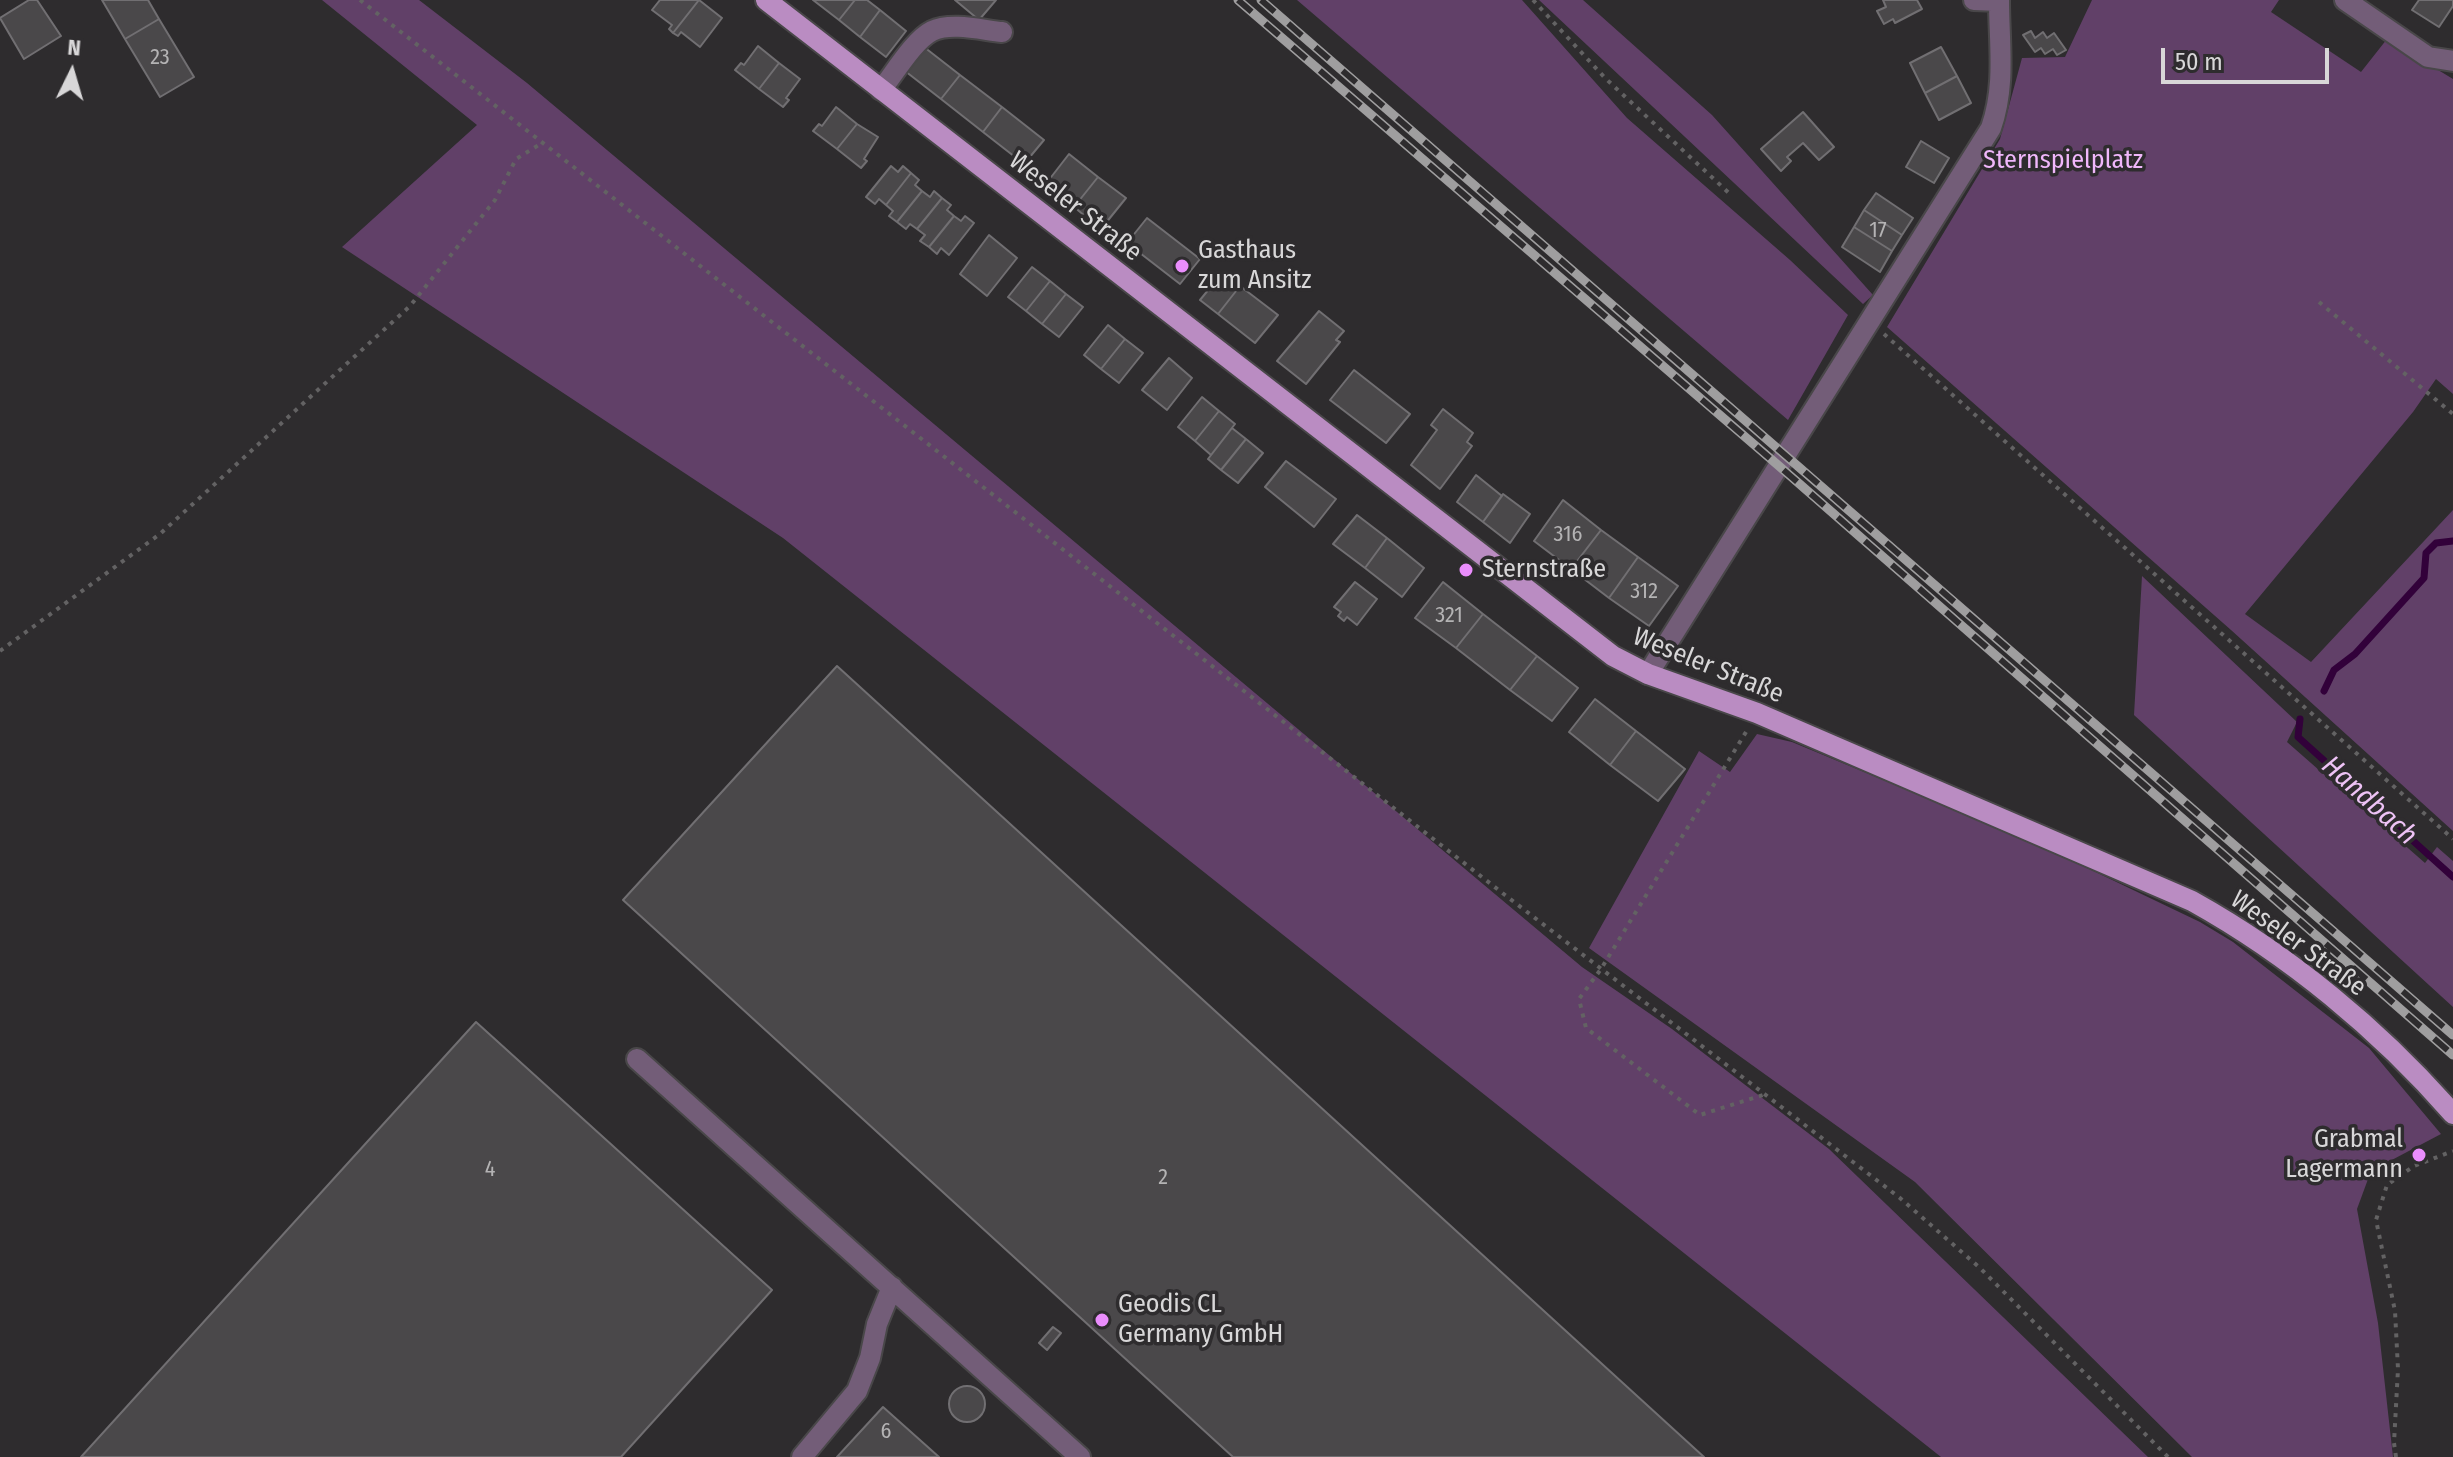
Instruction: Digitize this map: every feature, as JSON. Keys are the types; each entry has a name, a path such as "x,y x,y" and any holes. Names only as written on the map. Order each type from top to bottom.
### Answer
{"main road":[{"name":"Weseler Straße","path":"766,0 1613,656 1648,674 1757,713 2134,874 2227,921 2333,999 2400,1057 2453,1114"}],"street":[{"path":"1648,674 1991,128 1998,110 2002,75 1999,1 1974,0"},
{"path":"2345,0 2428,57 2453,61"},
{"path":"881,90 921,40 933,30 950,28 1002,32"},
{"path":"637,1059 1080,1457"},
{"path":"802,1457 857,1391 870,1358 877,1324 892,1287"}],"path":[{"path":"360,0 1601,969 1900,1198 1980,1268 2168,1457"},
{"path":"1533,0 1605,78 1730,194"},
{"path":"0,651 160,534 410,306 495,200 516,159 542,143"},
{"path":"2319,302 2453,414"},
{"path":"1870,322 2453,839"},
{"path":"1757,713 1601,969 1579,999 1586,1028 1700,1115 1766,1094"},
{"path":"2396,1457 2398,1369 2395,1311 2376,1220 2387,1185 2414,1166 2453,1151"}],"green space":[{"path":"322,0 419,0 527,83 1582,967 1672,1029 1829,1149 2148,1457 1941,1457 783,538 342,247 477,125"},
{"path":"1297,0 1522,0 1627,118 1790,260 1848,315 1788,420"},
{"path":"1539,0 1583,0 1712,115 1873,295 1863,304"},
{"name":"Sternspielplatz","path":"2092,0 2279,0 2271,12 2361,72 2387,39 2453,79 2453,394 2436,379 2413,412 2245,614 2311,662 2453,510 2453,831 2231,630 1887,327 2000,139 2022,58 2065,57"},
{"path":"2142,576 2297,722 2287,742 2425,863 2437,847 2453,861 2453,1007 2134,715"},
{"path":"1757,734 1792,742 2035,843 2200,922 2233,942 2369,1048 2441,1134 2371,1171 2357,1209 2378,1323 2393,1457 2192,1457 1915,1182 1589,948 1699,751 1730,772"}],"building":[{"path":"29,0 37,0 61,36 24,59 0,18"},
{"path":"102,0 148,0 159,19 125,39"},
{"path":"660,0 699,0 673,33 669,29 672,25 652,10"},
{"path":"699,0 722,18 700,47 681,32 678,36 673,33"},
{"path":"813,0 855,0 839,20"},
{"path":"855,0 867,0 880,10 860,37 839,20"},
{"path":"955,0 996,0 979,20"},
{"path":"1883,0 1917,0 1922,9 1895,23 1893,19 1884,24 1877,11 1886,7"},
{"path":"2419,0 2453,0 2453,6 2439,27 2412,10"},
{"path":"880,10 906,31 886,57 860,37"},
{"path":"159,19 194,77 160,97 125,39"},
{"path":"2031,31 2035,38 2043,32 2047,38 2054,33 2066,50 2057,55 2053,49 2045,54 2041,48 2035,52 2023,35"},
{"path":"758,46 779,63 759,89 735,70 741,63 744,65"},
{"path":"924,47 960,75 941,99 905,71"},
{"path":"1941,47 1957,76 1925,93 1910,63"},
{"path":"779,63 800,79 783,107 759,89"},
{"path":"960,75 1002,107 983,132 941,99"},
{"path":"1957,76 1971,103 1939,120 1925,93"},
{"path":"836,107 857,124 837,149 813,131 819,124 822,126"},
{"path":"1002,107 1044,140 1024,164 983,132"},
{"path":"1803,112 1834,147 1819,160 1803,143 1787,157 1791,161 1781,171 1761,149"},
{"path":"857,124 878,137 861,168 837,149"},
{"path":"1921,141 1949,158 1934,183 1906,167"},
{"path":"1069,154 1098,177 1074,207 1045,185"},
{"path":"891,166 898,172 903,166 911,173 886,205 879,199 875,204 866,197"},
{"path":"911,173 919,180 915,185 922,191 897,222 889,216 893,211 886,205"},
{"path":"1098,177 1126,198 1101,229 1074,207"},
{"path":"922,191 930,197 934,191 942,198 917,229 910,224 906,229 897,222"},
{"path":"1876,193 1913,218 1902,235 1864,210"},
{"path":"942,198 951,205 947,210 954,216 929,247 920,241 925,235 917,229"},
{"path":"1864,210 1902,235 1892,251 1854,227"},
{"path":"954,216 961,221 965,216 974,223 949,255 941,248 937,254 929,247"},
{"path":"1147,218 1200,259 1180,284 1127,243"},
{"path":"1854,227 1892,251 1880,272 1842,247"},
{"path":"989,235 1017,258 987,296 960,274"},
{"path":"1032,267 1050,281 1026,311 1008,297"},
{"path":"1223,272 1240,286 1218,314 1200,300"},
{"path":"1050,281 1066,294 1042,324 1026,311"},
{"path":"1240,286 1278,315 1255,343 1218,314"},
{"path":"1066,294 1083,307 1059,337 1042,324"},
{"path":"1319,311 1344,331 1336,340 1340,342 1306,384 1277,361"},
{"path":"1108,325 1125,339 1101,369 1084,355"},
{"path":"1125,339 1143,353 1119,383 1101,369"},
{"path":"1169,358 1192,378 1167,410 1142,390"},
{"path":"1354,370 1410,414 1386,443 1330,400"},
{"path":"1202,397 1219,411 1195,441 1178,427"},
{"path":"1443,409 1473,433 1467,442 1472,446 1440,489 1411,465 1437,430 1431,425"},
{"path":"1219,411 1235,424 1211,455 1195,441"},
{"path":"1232,428 1246,439 1221,470 1208,459"},
{"path":"1246,439 1263,453 1238,483 1221,470"},
{"path":"1286,461 1336,499 1314,527 1265,487"},
{"path":"1476,475 1502,496 1483,522 1457,502"},
{"path":"1503,494 1530,514 1510,543 1483,522"},
{"path":"1563,500 1601,530 1571,569 1534,541"},
{"path":"1357,515 1387,538 1365,568 1333,544"},
{"path":"1601,530 1638,557 1609,598 1571,569"},
{"path":"1387,538 1424,568 1402,597 1365,568"},
{"path":"1638,557 1678,586 1649,626 1609,598"},
{"path":"1355,582 1377,599 1357,625 1347,617 1344,621 1338,616 1341,612 1334,607"},
{"path":"1443,582 1483,614 1456,648 1415,618"},
{"path":"1483,614 1537,656 1510,690 1456,648"},
{"path":"1537,656 1578,688 1552,721 1510,690"},
{"path":"837,666 1704,1457 1233,1457 623,900"},
{"path":"1595,699 1636,731 1610,765 1569,732"},
{"path":"1636,731 1685,769 1658,801 1610,765"},
{"path":"476,1022 772,1290 621,1457 81,1457"},
{"path":"1053,1327 1061,1333 1047,1350 1039,1343"},
{"path":"967,1386 980,1391 985,1404 980,1417 967,1422 954,1417 949,1404 954,1391"},
{"path":"883,1407 939,1457 837,1457"}],"waterway":[{"path":"2324,691 2334,670 2355,654 2424,578 2426,553 2436,543 2453,541"},
{"name":"Handbach","path":"2300,719 2298,737 2453,877"}],"railway":[{"path":"1238,0 1779,466 2453,1055"},
{"path":"1261,0 2453,1035"}],"place":[{"name":"Gasthaus zum Ansitz","path":"1182,266"},
{"name":"Sternstraße","path":"1466,570"},
{"name":"Grabmal Lagermann","path":"2419,1155"},
{"name":"Geodis CL Germany GmbH","path":"1102,1320"}]}
